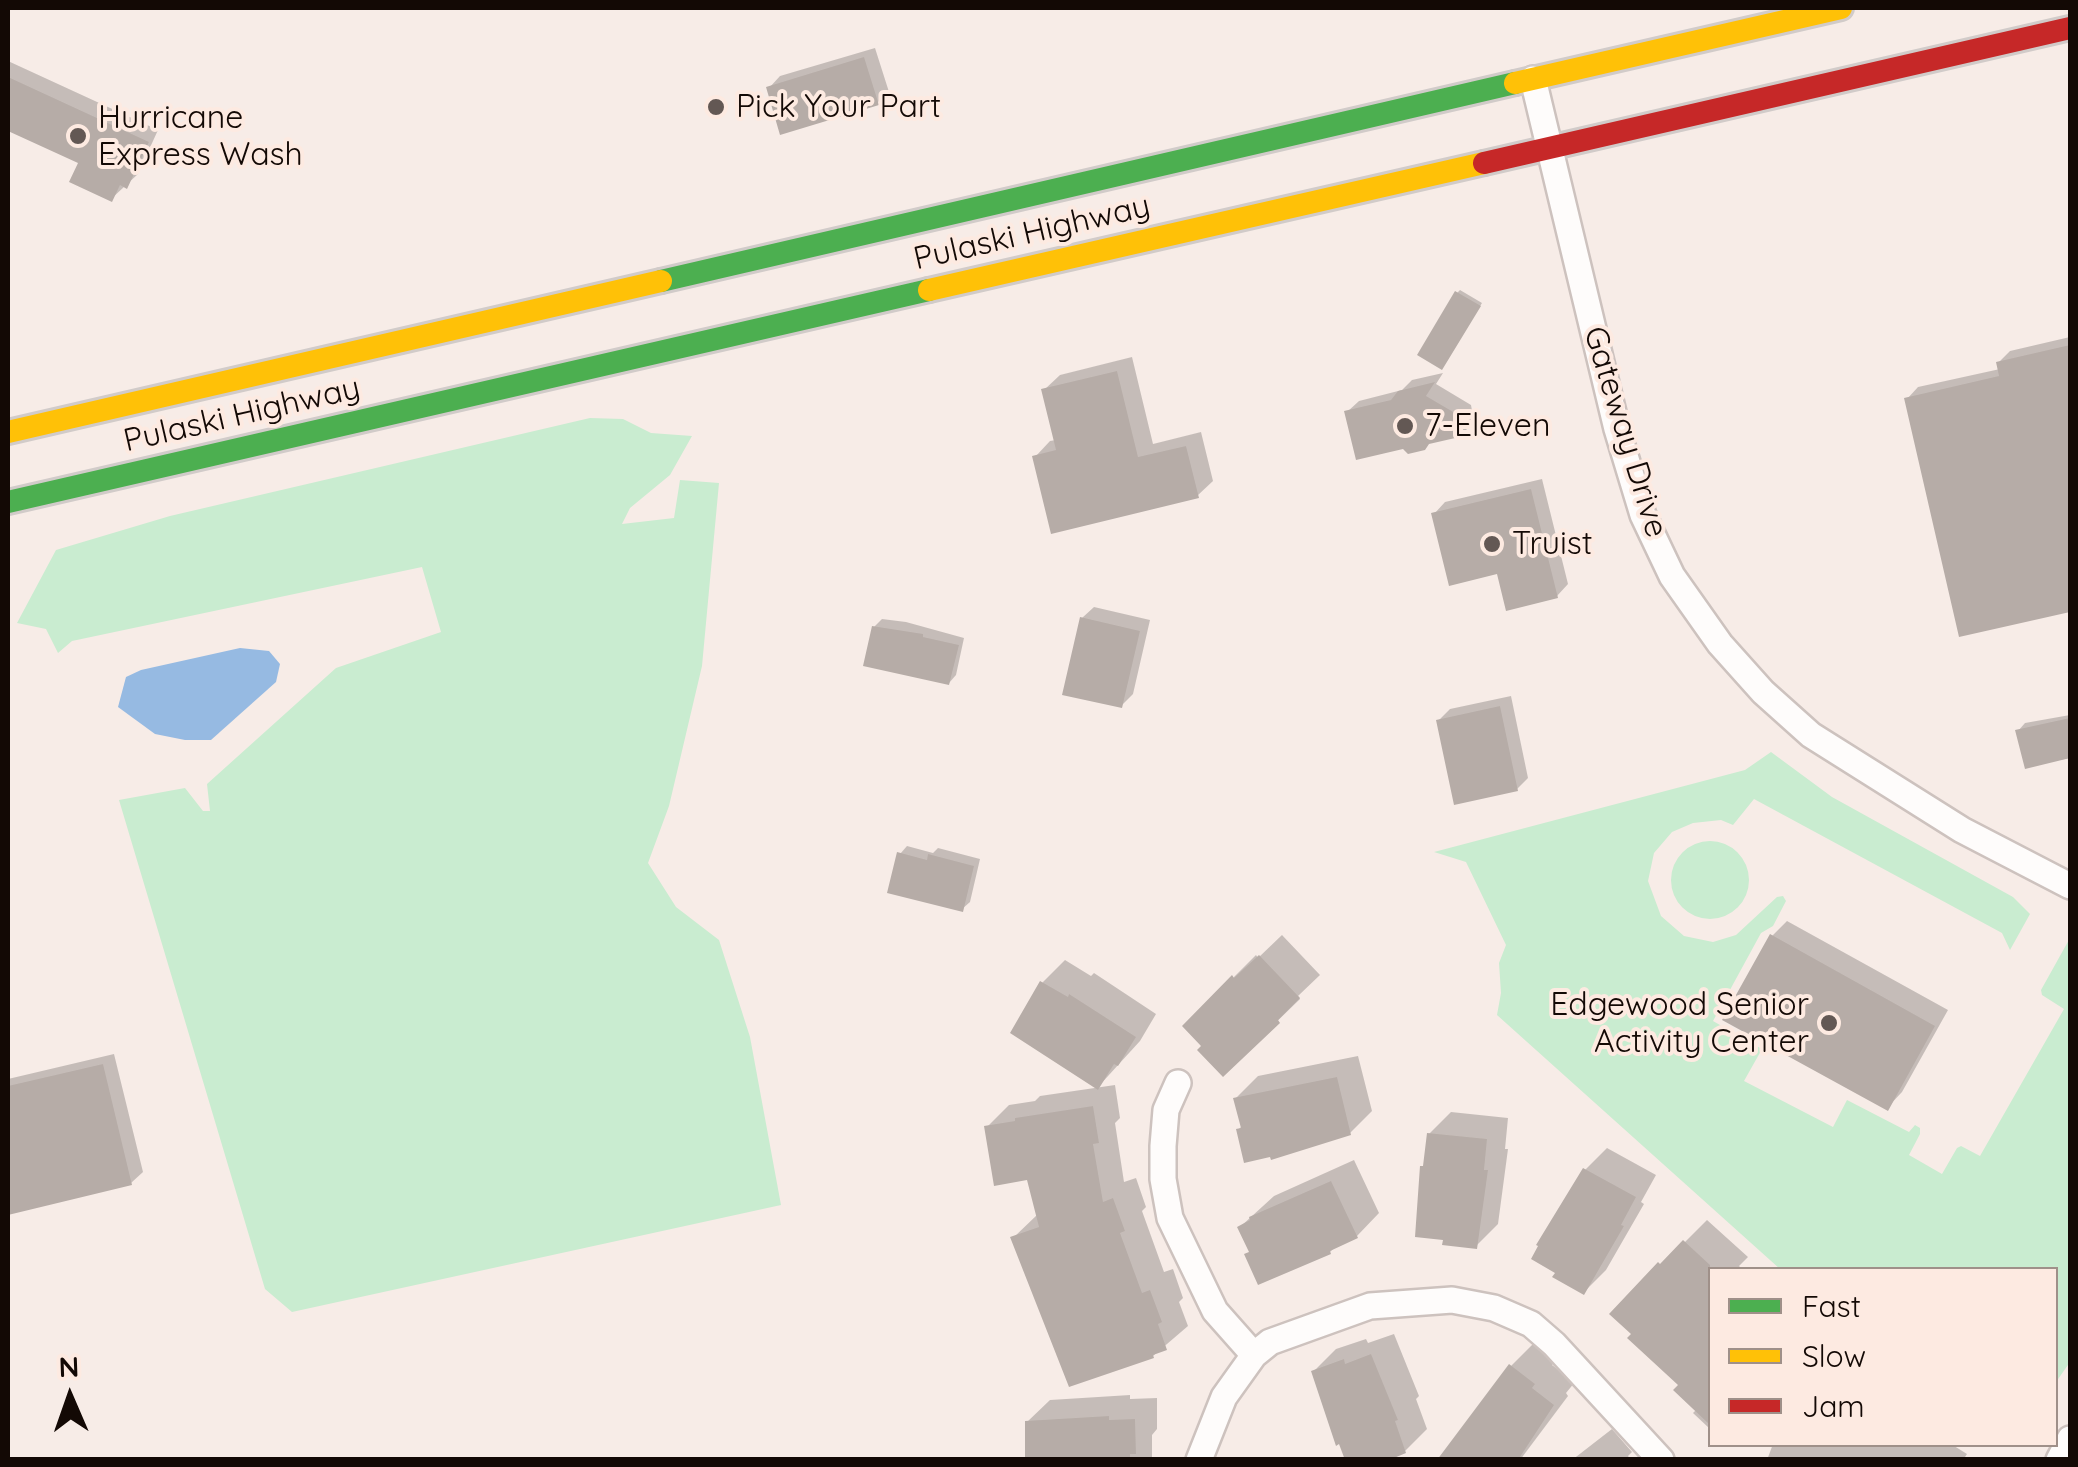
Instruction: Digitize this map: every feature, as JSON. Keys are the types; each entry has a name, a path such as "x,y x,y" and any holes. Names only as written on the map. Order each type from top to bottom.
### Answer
{"highway":[{"name":"Pulaski Highway","path":"8,432 1841,8"},
{"name":"Pulaski Highway","path":"8,502 2070,28"},
{"path":"8,522 73,487"}],"street":[{"name":"Gateway Drive","path":"1534,79 1617,429 1643,514 1672,576 1720,644 1763,692 1811,735 1962,830 2070,886"},
{"path":"1178,1084 1166,1110 1163,1146 1163,1179 1170,1218 1215,1312 1254,1355"},
{"path":"1200,1460 1224,1398 1254,1355 1270,1342 1370,1306 1452,1300 1494,1308 1531,1324 1661,1460"},
{"path":"2059,1460 2070,1439"}],"green space":[{"path":"590,418 623,419 651,433 692,436 670,475 630,508 622,524 674,518 680,480 719,483 702,666 669,806 648,863 676,907 719,940 750,1037 781,1205 292,1312 265,1289 119,800 185,788 203,811 210,811 207,784 336,668 441,632 422,567 72,641 58,653 46,629 17,623 56,550 170,516"},
{"path":"1771,752 1832,797 2013,897 2030,914 2010,950 2002,933 1754,799 1733,825 1721,820 1693,823 1672,832 1654,853 1648,881 1661,916 1684,936 1713,942 1736,935 1777,897 1783,896 1786,901 1773,926 1761,933 1713,1021 1762,1049 1744,1081 1833,1127 1847,1100 1909,1132 1915,1125 1920,1134 1909,1155 1942,1174 1961,1146 1980,1156 2064,1009 2042,995 2041,990 2070,938 2070,1362 2058,1379 2058,1267 1778,1267 1497,1015 1501,993 1499,963 1506,945 1466,862 1434,852 1745,770"},
{"path":"1710,841 1738,852 1749,880 1738,908 1710,919 1682,908 1671,880 1682,852"}],"water":[{"path":"240,648 269,651 280,664 276,682 211,740 155,734 118,707 126,677 141,670"}],"building":[{"path":"864,57 879,105 780,135 766,87"},
{"name":"Hurricane Express Wash","path":"8,77 149,142 127,189 120,185 112,202 69,182 78,163 8,131"},
{"name":"7-Eleven","path":"1455,291 1481,306 1442,370 1417,355"},
{"path":"2070,345 2070,612 1959,637 1904,398 1999,376 1996,362"},
{"path":"1117,371 1138,457 1186,446 1199,498 1051,534 1032,456 1056,450 1041,389"},
{"name":"7-Eleven","path":"1435,382 1426,396 1460,416 1464,436 1429,444 1425,450 1408,454 1403,449 1356,460 1344,411 1391,400 1398,391"},
{"name":"Truist","path":"1531,489 1558,598 1506,611 1497,574 1449,586 1431,513"},
{"path":"1080,617 1140,631 1122,708 1062,695"},
{"path":"872,626 923,634 959,645 949,685 863,666"},
{"path":"1500,706 1518,791 1454,805 1436,720"},
{"path":"2070,718 2070,758 2025,769 2015,730"},
{"path":"897,852 927,860 928,854 974,866 963,912 887,893"},
{"name":"Edgewood Senior Activity Center","path":"1770,934 1935,1026 1888,1111 1722,1020"},
{"path":"1259,955 1300,998 1278,1020 1280,1023 1223,1077 1197,1050 1201,1046 1182,1026 1232,975 1234,978"},
{"path":"1040,981 1068,997 1069,994 1136,1037 1098,1090 1010,1033"},
{"path":"103,1064 132,1185 8,1215 8,1086"},
{"path":"1337,1077 1351,1135 1271,1160 1270,1157 1244,1163 1233,1098"},
{"path":"1093,1106 1099,1143 1093,1144 1103,1202 1113,1198 1125,1231 1120,1233 1142,1293 1150,1290 1167,1350 1069,1387 1010,1237 1039,1227 1027,1180 994,1186 984,1126"},
{"path":"1427,1133 1487,1139 1484,1170 1488,1170 1477,1249 1415,1237 1420,1166"},
{"path":"1583,1168 1636,1197 1584,1295 1552,1277 1555,1273 1531,1259"},
{"path":"1331,1181 1358,1238 1258,1285 1237,1227 1249,1217"},
{"path":"1683,1240 1710,1265 1708,1423 1673,1390 1678,1385 1627,1338 1631,1334 1609,1314"},
{"path":"1371,1354 1398,1420 1395,1421 1406,1453 1389,1460 1345,1460 1339,1444 1336,1446 1311,1371"},
{"path":"1509,1364 1554,1405 1518,1460 1437,1460"},
{"path":"1109,1416 1109,1420 1135,1419 1136,1454 1130,1454 1130,1460 1025,1460 1025,1421"}],"traffic: fast":[{"path":"661,281 1515,83"},
{"path":"8,502 929,290"}],"traffic: slow":[{"path":"1515,83 1841,8"},
{"path":"929,290 1484,163"},
{"path":"8,432 661,281"}],"traffic: jam":[{"path":"1484,163 2070,28"}],"place":[{"name":"Pick Your Part","path":"716,107"},
{"name":"Hurricane Express Wash","path":"78,136"},
{"name":"7-Eleven","path":"1405,426"},
{"name":"Truist","path":"1492,544"},
{"name":"Edgewood Senior Activity Center","path":"1829,1023"}]}
